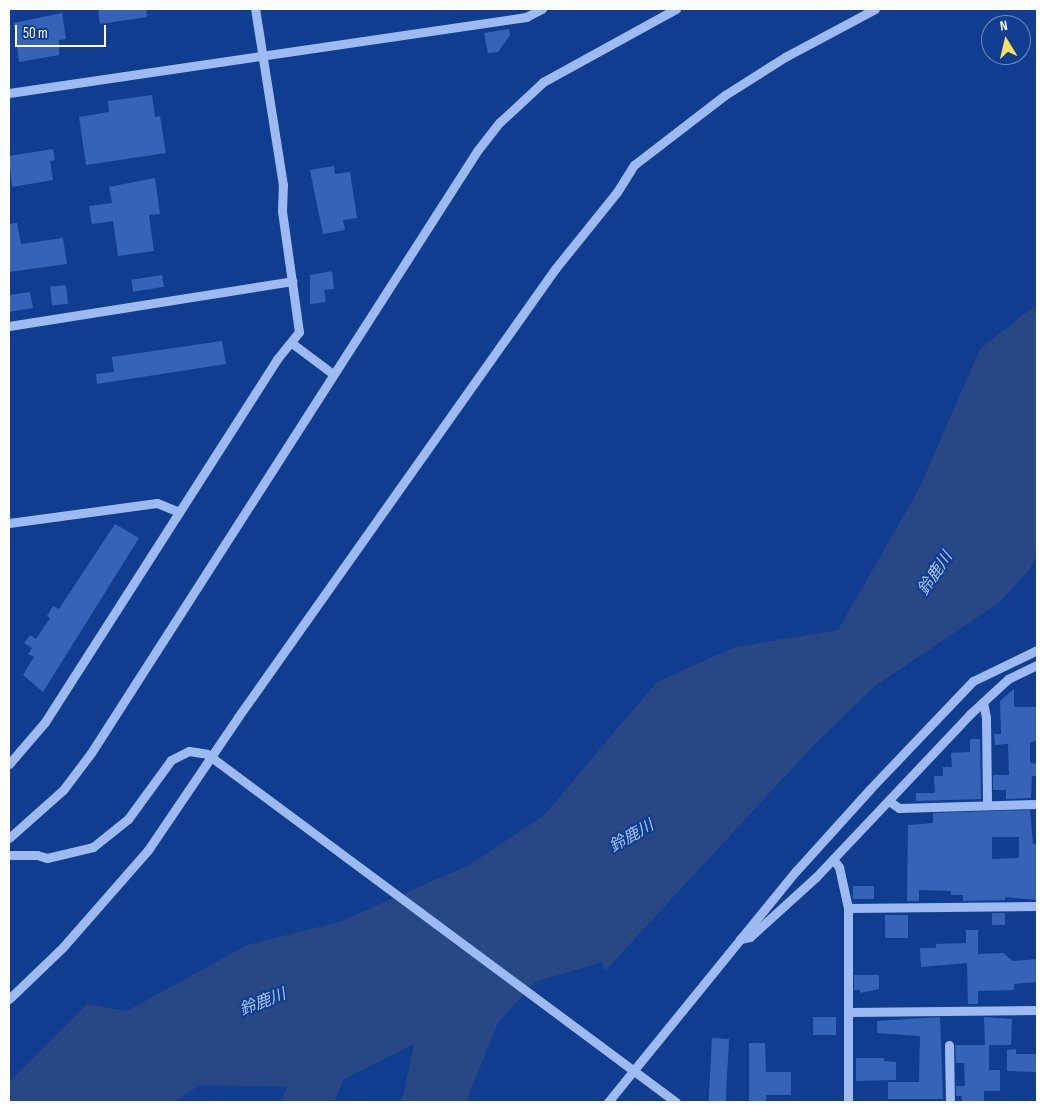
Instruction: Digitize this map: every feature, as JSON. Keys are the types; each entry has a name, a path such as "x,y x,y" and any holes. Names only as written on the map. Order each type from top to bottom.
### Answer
{"street":[{"path":"9,764 45,722 277,359 294,346 299,332 282,212 283,185 254,9"},
{"path":"9,93 526,17 542,9"},
{"path":"9,838 63,790 92,753 477,151 514,106 543,82 577,61 676,9"},
{"path":"9,999 63,947 148,850 214,759 555,269 618,192 634,165 725,95 785,57 875,9"},
{"path":"9,326 292,281"},
{"path":"294,346 333,374"},
{"path":"9,523 157,503 179,512"},
{"path":"608,1102 740,939 839,823 973,682 1037,650"},
{"path":"740,939 750,937 833,859 983,702 1008,679 1037,665"},
{"path":"983,702 986,718 987,805"},
{"path":"9,855 37,855 47,858 93,847 128,819 170,760 196,750 214,759 676,1102"},
{"path":"889,801 899,808 1037,804"},
{"path":"833,859 839,867 848,908 848,1102"},
{"path":"848,908 1037,906"},
{"path":"848,1012 1037,1010"},
{"path":"949,1045 950,1102"}],"water":[{"name":"鈴鹿川","path":"1037,304 1037,554 1030,569 1000,602 875,686 814,745 605,971 602,962 535,982 498,1023 466,1102 398,1102 403,1096 414,1044 344,1079 334,1102 281,1102 287,1087 200,1085 173,1102 9,1102 9,1082 87,1004 127,1011 247,945 339,922 469,865 544,815 657,682 735,647 838,630 919,489 980,349"}],"building":[{"path":"98,9 146,9 147,17 100,24"},
{"path":"62,13 66,39 59,40 59,55 19,62 14,23"},
{"path":"509,29 510,35 498,52 488,53 484,33"},
{"path":"152,95 155,117 160,116 166,153 86,165 79,117 109,112 108,101"},
{"path":"53,149 55,160 50,161 53,180 12,187 9,156"},
{"path":"334,166 335,174 350,172 357,218 343,220 345,230 323,234 310,170"},
{"path":"155,178 160,214 149,215 154,251 118,256 113,221 92,224 89,206 112,203 109,187"},
{"path":"17,223 21,244 63,238 67,264 9,272 9,224"},
{"path":"332,271 334,289 324,290 326,302 310,304 310,275"},
{"path":"162,275 164,287 133,292 131,280"},
{"path":"66,285 68,304 52,306 50,287"},
{"path":"30,292 33,308 9,312 9,295"},
{"path":"222,341 226,364 97,384 96,374 114,372 112,357"},
{"path":"115,524 139,538 43,692 23,675 34,657 28,654 32,648 24,643 30,635 36,639 50,618 47,616 53,606 59,609"},
{"path":"1014,689 1014,707 1037,707 1037,740 1030,743 1030,763 1037,764 1037,776 1032,776 1031,798 1006,799 1006,790 993,790 993,775 1009,775 1008,744 995,745 994,734 1001,734 1000,701"},
{"path":"970,739 980,739 981,799 916,801 916,793 935,793 934,776 943,776 943,767 952,767 951,753 970,752"},
{"path":"1030,810 1033,844 1037,845 1036,900 1005,897 1005,900 963,901 963,895 951,895 951,891 919,890 919,901 907,901 908,825 933,823 933,813","holes":["992,837 1019,837 1019,858 992,859"]},
{"path":"853,886 874,886 874,899 853,899"},
{"path":"992,913 1005,913 1005,925 992,925"},
{"path":"885,915 908,915 908,938 885,938"},
{"path":"966,930 978,930 978,954 1003,953 1013,961 1037,959 1037,982 1014,984 1014,990 978,991 978,1004 968,1004 967,963 921,967 920,948 936,948 936,944 966,943"},
{"path":"854,975 879,975 879,989 860,993 860,990 854,990"},
{"path":"813,1017 836,1017 836,1035 813,1035"},
{"path":"940,1017 943,1099 888,1099 888,1082 919,1082 920,1036 877,1033 877,1021"},
{"path":"984,1017 1012,1019 1011,1045 989,1045 989,1070 1000,1070 1000,1091 984,1091 984,1101 962,1102 962,1096 956,1096 956,1086 965,1086 964,1063 956,1063 955,1045 985,1045"},
{"path":"712,1038 729,1039 726,1102 709,1102"},
{"path":"749,1043 765,1043 766,1072 791,1072 791,1095 766,1095 766,1102 749,1102"},
{"path":"1016,1049 1016,1054 1037,1054 1037,1072 1007,1071 1007,1050"},
{"path":"856,1058 884,1058 884,1061 896,1062 896,1080 856,1081"}]}
